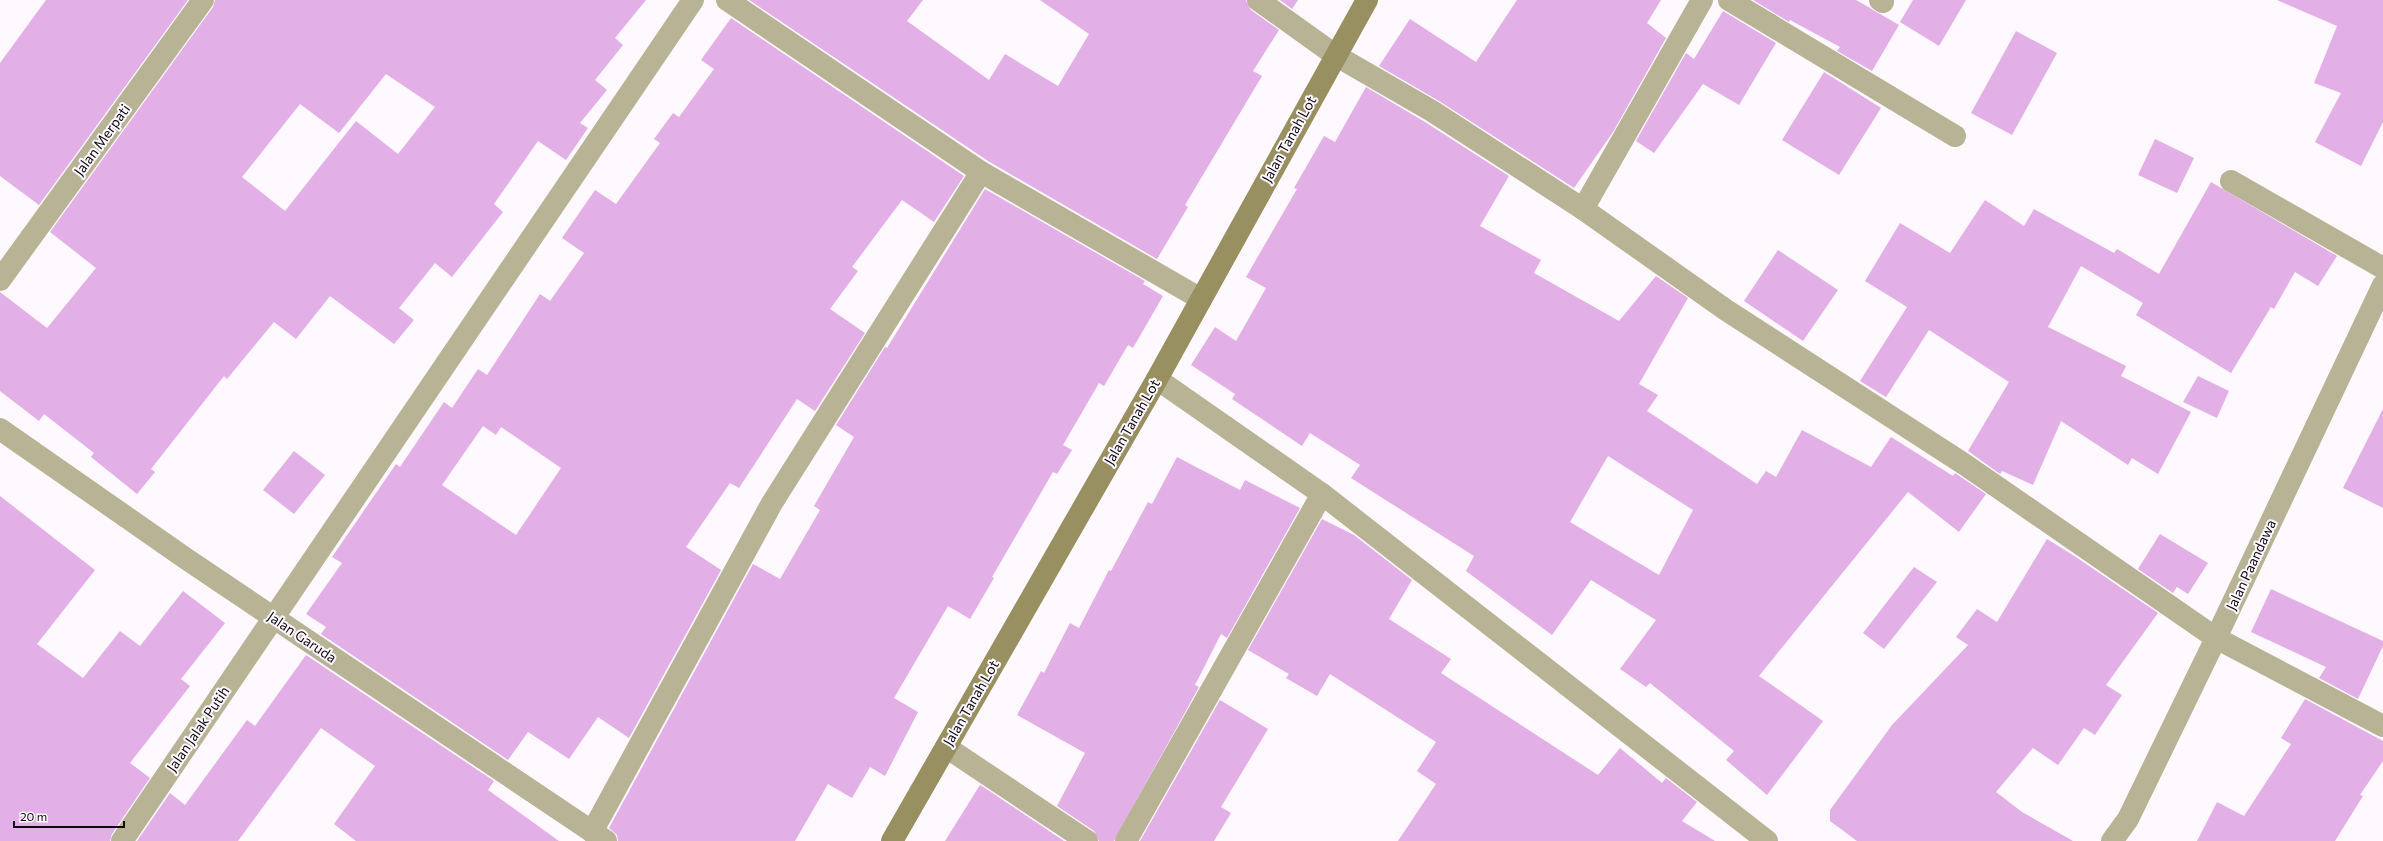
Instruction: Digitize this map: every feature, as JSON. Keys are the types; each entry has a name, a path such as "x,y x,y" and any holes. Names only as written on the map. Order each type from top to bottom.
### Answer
{"main road":[{"name":"Jalan Tanah Lot","path":"892,841 1157,379 1366,0"}],"street":[{"name":"Jalan Merpati","path":"0,280 203,0"},
{"name":"Jalan Jalak Putih","path":"122,841 692,0"},
{"path":"727,0 981,172 1201,299"},
{"path":"1258,0 1336,55 1432,111 1583,209 1726,310 1964,464 2216,638 2383,726"},
{"path":"1583,209 1702,0"},
{"path":"1729,0 1955,136"},
{"path":"599,837 772,503 981,172"},
{"path":"2231,181 2383,268"},
{"name":"Jalan Paandawa","path":"2112,841 2128,819 2216,638 2383,286"},
{"path":"1157,379 1322,494 1767,841"},
{"name":"Jalan Garuda","path":"0,430 273,617 599,837"},
{"path":"1126,841 1322,494"},
{"path":"946,747 1087,841"}],"building":[{"path":"46,0 188,0 39,205 0,176 0,63"},
{"path":"215,0 646,0 615,38 623,45 595,80 607,90 580,123 588,128 566,160 538,141 494,204 503,212 452,277 435,263 399,308 414,320 394,344 330,296 296,339 274,322 227,379 224,376 151,469 155,472 137,494 91,457 94,453 44,414 39,421 0,391 0,292 47,328 96,268 50,232 213,7","holes":["386,74 435,107 398,154 356,121 285,211 242,177 300,104 339,133"]},
{"path":"749,0 923,0 907,21 989,80 1005,54 1058,86 1089,34 1040,0 1246,0 1251,10 1279,30 1253,71 1262,76 1185,205 1188,207 1157,259 988,161"},
{"path":"1280,0 1298,0 1292,9"},
{"path":"1517,0 1661,0 1647,23 1666,38 1613,132 1574,188 1439,101 1379,66 1410,19 1476,62"},
{"path":"1753,0 1856,0 1899,25 1872,71 1837,51 1840,47 1790,20 1789,22"},
{"path":"1913,0 1966,0 1939,46 1900,22"},
{"path":"2277,0 2383,0 2383,122 2361,166 2315,142 2341,93 2314,83 2337,26"},
{"path":"1723,11 1776,43 1739,105 1703,84 1654,153 1636,141 1686,53 1694,59"},
{"path":"731,18 964,176 934,222 902,200 852,267 858,271 830,309 865,333 815,411 797,399 739,488 730,483 686,547 721,570 629,738 598,717 569,759 528,732 508,760 321,634 326,627 306,614 342,563 332,557 396,464 400,467 444,402 452,408 478,369 487,375 540,294 550,301 584,253 562,238 595,190 616,204 660,143 654,139 673,113 679,117 714,69 701,60","holes":["483,426 496,435 501,427 561,468 516,535 442,485"]},
{"path":"2016,31 2057,53 2012,135 1971,113"},
{"path":"1824,72 1881,108 1839,175 1782,140"},
{"path":"1366,87 1425,122 1509,176 1480,226 1541,260 1534,273 1619,321 1656,276 1688,298 1639,384 1658,395 1647,411 1757,484 1766,471 1776,477 1802,430 1871,467 1891,437 1953,476 1955,473 1986,494 1959,532 1908,492 1759,676 1823,721 1767,795 1726,760 1734,751 1650,683 1646,687 1620,669 1656,620 1591,580 1552,635 1466,571 1474,556 1351,478 1360,465 1310,433 1302,446 1232,399 1235,394 1191,365 1215,327 1236,341 1266,288 1246,277 1297,189 1294,188 1324,136 1335,142","holes":["1608,456 1693,510 1659,575 1570,522"]},
{"path":"2155,139 2194,158 2177,193 2138,175"},
{"path":"2211,182 2337,256 2318,286 2295,272 2274,309 2271,307 2231,373 2136,315 2143,303 2081,266 2048,327 2126,366 2121,376 2191,412 2158,474 2132,458 2128,465 2061,421 2033,485 2002,471 2000,474 1968,451 2009,382 1929,330 1886,397 1860,381 1907,307 1865,281 1900,223 1950,253 1985,200 2024,226 2034,209 2114,253 2117,249 2159,274"},
{"path":"985,189 1145,281 1143,284 1163,296 1133,348 1128,345 1104,386 1099,383 1063,445 1072,450 1057,474 1053,472 992,577 994,578 970,619 948,606 894,698 918,712 885,776 870,767 852,798 828,784 795,841 618,841 617,835 609,828 753,564 780,579 820,510 814,506 854,437 836,425 885,347 887,348"},
{"path":"1778,250 1838,290 1803,341 1744,301"},
{"path":"2198,376 2229,391 2217,418 2183,402"},
{"path":"2383,409 2383,508 2343,488"},
{"path":"294,451 325,475 294,514 263,490"},
{"path":"1177,457 1240,490 1245,480 1300,508 1227,638 1221,634 1195,685 1199,687 1114,841 1099,841 1094,831 1057,806 1085,753 1017,715 1041,671 1044,673 1070,623 1079,628 1109,570 1111,571 1148,502 1152,504"},
{"path":"0,496 95,570 37,644 83,678 120,631 140,646 183,591 225,623 181,679 190,686 130,763 150,778 112,834 110,841 0,841"},
{"path":"1322,519 1354,535 1412,580 1389,619 1451,659 1441,673 1598,775 1620,748 1662,783 1666,778 1697,802 1682,821 1715,841 1398,841 1436,784 1417,771 1436,742 1330,674 1317,696 1286,678 1289,674 1248,650"},
{"path":"2160,534 2208,563 2188,594 2177,587 2173,593 2138,569"},
{"path":"2047,539 2158,613 2106,685 2122,695 2095,735 2084,728 2058,765 2033,748 1996,792 2022,812 2073,841 1857,841 1830,821 1830,810 1892,725 1968,645 1956,637 1977,609 1997,622"},
{"path":"1914,567 1937,582 1884,649 1863,633"},
{"path":"2271,589 2383,641 2383,646 2358,699 2319,678 2326,667 2251,632"},
{"path":"306,655 494,781 488,790 559,841 356,841 334,824 375,766 321,728 238,841 137,841 170,793 185,805 247,720 255,726"},
{"path":"2305,699 2383,741 2383,761 2360,795 2363,796 2335,841 2197,841 2217,802 2244,816 2291,744 2281,738"},
{"path":"1220,700 1268,729 1221,807 1231,813 1214,841 1140,841"},
{"path":"980,785 982,786 1064,841 945,841"}]}
